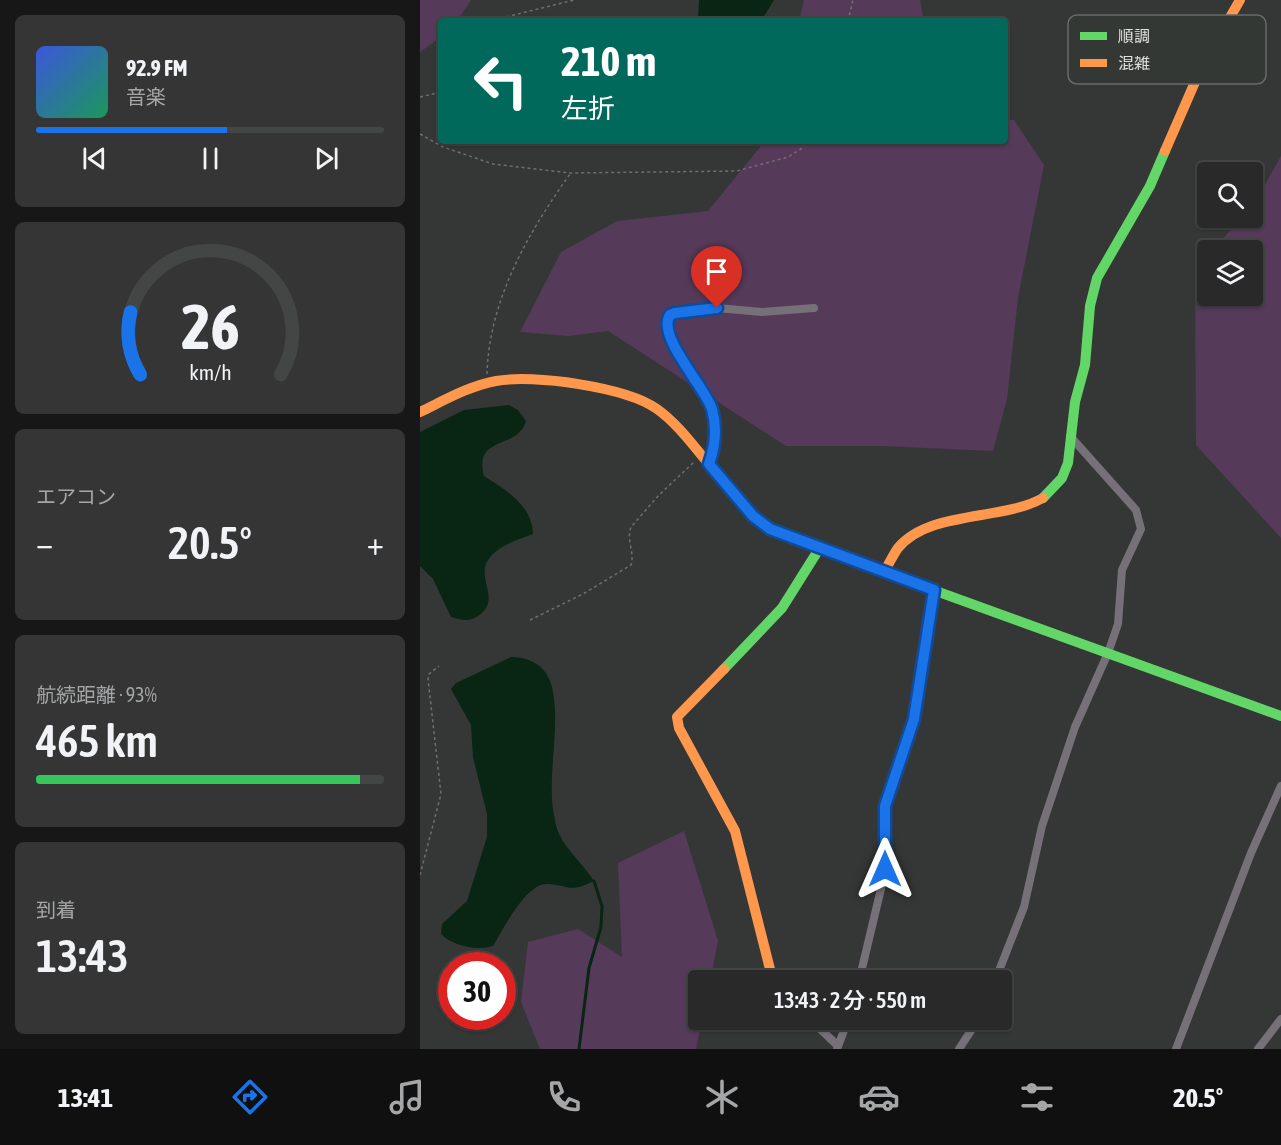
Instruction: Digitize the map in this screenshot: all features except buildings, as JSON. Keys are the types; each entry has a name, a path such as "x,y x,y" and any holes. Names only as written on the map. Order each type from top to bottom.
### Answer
{"street":[{"path":"1231,15 1240,0"},
{"path":"884,572 901,545 929,527 1021,508 1042,499 1065,473 1070,436 1085,365 1090,306 1097,278 1150,186 1194,84"},
{"path":"709,464 715,448 711,407 701,385 675,349 669,333 668,319 675,313 717,308 762,312 814,308"},
{"path":"420,412 487,383 523,379 632,396 663,413 759,521 787,538 1281,716"},
{"path":"999,970 1024,907 1042,826 1075,727 1108,653 1118,624 1122,570 1138,539 1141,523 1132,506 1070,436"},
{"path":"770,970 735,831 714,788 679,728 677,717 782,608 819,549"},
{"path":"862,970 884,876 885,806 914,719 934,590"},
{"path":"1176,1049 1251,854 1281,786"},
{"path":"1258,1049 1281,1019"},
{"path":"821,1030 838,1048 844,1030"},
{"path":"959,1049 971,1030"}],"path":[{"path":"505,18 574,0"},
{"path":"849,18 854,0"},
{"path":"420,97 438,93"},
{"path":"420,134 443,147 493,164 570,173 737,171 788,157 805,144"},
{"path":"487,383 489,351 504,294 534,225 570,173"},
{"path":"530,620 583,594 631,565 633,558 629,533 631,527 659,495 701,455"},
{"path":"420,875 441,794 428,680 429,674 439,666"}],"shaded area":[{"path":"420,0 471,0 459,18 438,18 438,39 420,52"},
{"path":"699,0 774,0 763,18 698,18"},
{"path":"804,0 920,0 923,18 800,18"},
{"path":"1008,120 1014,120 1044,165 1018,298 1007,399 993,451 881,446 786,446 608,331 568,336 520,332 561,252 617,221 708,211 763,144 1008,144"},
{"path":"1281,156 1281,538 1196,445 1195,268 1197,266 1197,306 1263,306 1263,240 1221,240 1233,228 1263,228 1263,188"},
{"path":"509,405 518,410 526,421 515,436 490,448 485,454 482,463 484,476 509,493 523,507 532,524 533,534 497,550 492,555 485,567 489,596 485,610 471,619 458,619 451,617 433,579 420,566 420,432 464,410"},
{"path":"511,657 518,657 537,664 550,680 555,704 552,791 556,825 562,840 594,881 575,888 540,885 516,908 493,946 472,948 452,942 441,934 442,924 467,901 487,837 487,814 473,757 471,725 451,689 456,683"},
{"path":"684,831 718,941 712,970 688,970 688,1030 700,1030 696,1049 540,1049 521,1002 528,942 578,929 622,957 618,863"}],"waterway":[{"path":"579,1049 589,968 601,927 602,906 594,881"}],"traffic: fast":[{"path":"1043,498 1062,478 1068,463 1075,402 1085,365 1090,306 1097,278 1150,186 1165,151"},
{"path":"719,476 747,510 776,533 1281,716"},
{"path":"724,669 782,608 819,549"}],"traffic: slow":[{"path":"1231,15 1240,0"},
{"path":"1165,151 1194,84"},
{"path":"420,412 467,390 496,381 532,379 579,384 624,394 657,409 682,432 719,476"},
{"path":"884,572 898,548 912,536 928,527 1008,510 1043,498"},
{"path":"724,669 677,717 679,728 735,831 770,970"}],"route":[{"path":"717,308 675,313 670,315 667,324 675,349 701,385 714,416 715,448 709,464 753,516 770,529 787,538 934,590 914,719 885,806 885,869"}]}
